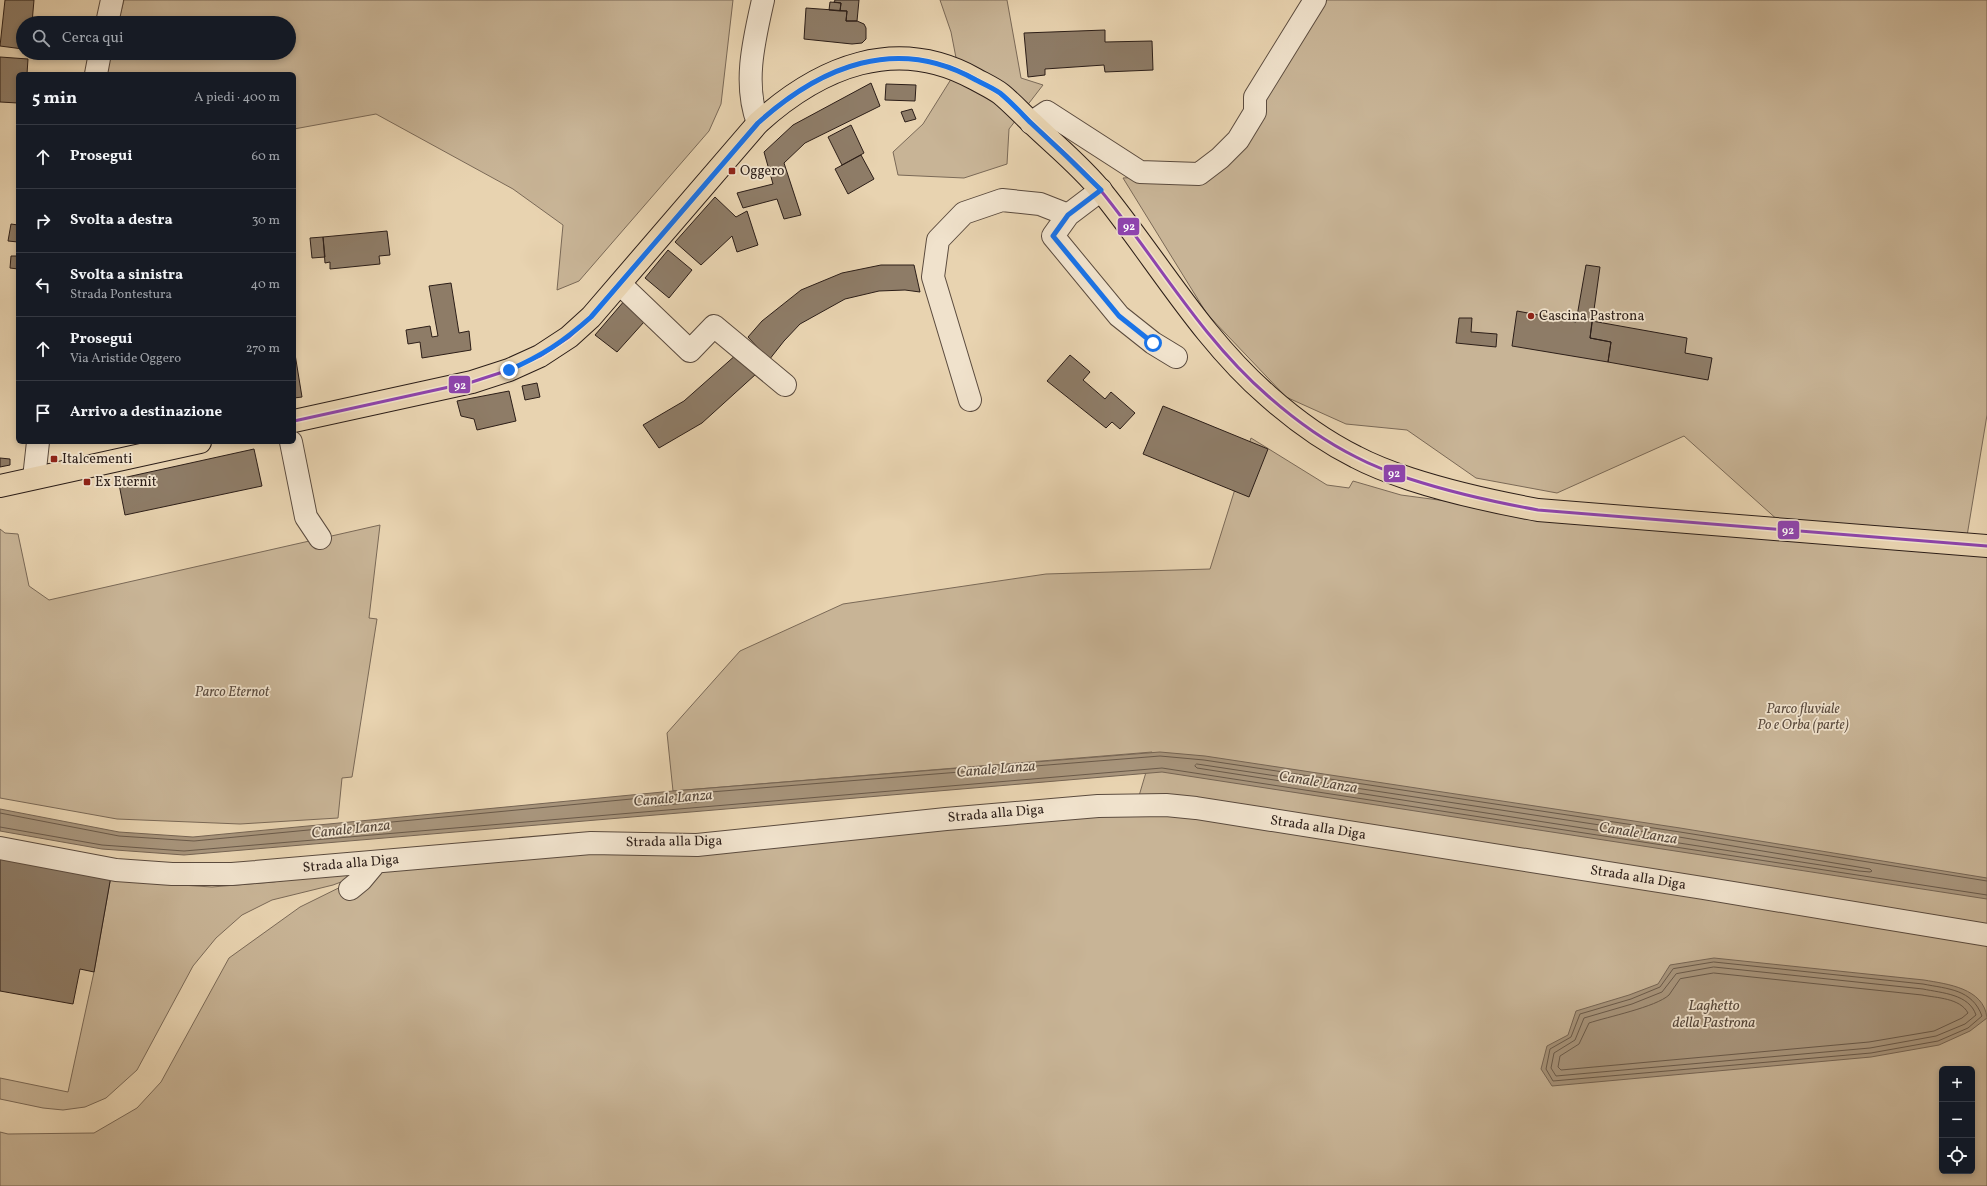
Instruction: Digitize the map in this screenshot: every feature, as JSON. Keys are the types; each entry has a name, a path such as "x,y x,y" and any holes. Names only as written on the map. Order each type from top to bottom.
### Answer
{"main road":[{"path":"296,421 472,382 509,370 540,356 569,336 591,317 758,123 782,102 801,89 841,69 882,59 902,58 924,60 966,74 1000,93 1101,190 1229,359 1266,395 1297,421 1357,458 1440,489 1484,501 1538,510 1987,546"},
{"path":"0,486 191,444"}],"street":[{"path":"109,16 112,0"},
{"path":"758,123 752,104 751,76 754,38 762,0"},
{"path":"1031,123 1047,112 1140,172 1199,174 1220,158 1238,140 1254,112 1255,97 1315,0"},
{"path":"96,72 99,60"},
{"path":"1101,190 1068,215 1053,236 1119,316 1153,343 1176,357"},
{"path":"970,400 933,277 938,240 964,213 1002,200 1040,204 1068,215"},
{"path":"620,284 690,351 714,326 785,385"},
{"path":"34,478 38,444"},
{"path":"291,444 306,517 320,538"},
{"name":"Strada alla Diga","path":"0,848 116,870 172,874 232,874 592,843 697,845 946,819 1098,806 1166,805 1196,808 1703,888 1987,935"},
{"path":"350,889 361,880 376,862"}],"green space":[{"path":"124,0 733,0 721,104 709,131 579,281 557,290 563,225 513,189 376,114 296,129 296,72 106,72 109,60 296,60 296,16 120,16"},
{"path":"940,0 1007,0 1021,78 1043,85 1009,129 1007,164 964,178 898,175 893,152 923,124 958,68 951,32"},
{"path":"1317,0 1987,0 1987,415 1967,536 1780,522 1684,436 1557,493 1476,478 1407,430 1346,424 1286,397 1207,314 1123,178 1211,173"},
{"name":"Parco fluviale Po e Orba (parte)","path":"1251,438 1327,485 1349,488 1353,481 1401,495 1461,503 1987,550 1987,1186 0,1186 0,1132 8,1134 94,1133 137,1108 161,1082 229,958 300,907 373,871 1136,806 1152,752 673,791 667,733 740,651 843,604 1046,574 1210,569"},
{"name":"Parco Eternot","path":"380,525 369,618 377,619 352,777 342,778 338,818 240,824 117,819 0,798 0,529 5,533 18,534 29,586 49,600"},
{"path":"350,871 349,879 333,885 272,900 242,915 216,938 193,966 137,1070 106,1098 85,1107 63,1110 43,1108 0,1099 0,1078 68,1092 94,972 111,876 165,884 212,887 273,882"}],"water":[{"name":"Canale Lanza","path":"1160,752 1205,756 1680,828 1987,878 1987,899 1162,772 184,855 102,849 0,831 0,809 119,832 193,837 673,791"},
{"name":"Laghetto della Pastrona","path":"1714,958 1943,983 1963,989 1972,994 1979,1000 1984,1008 1987,1018 1970,1031 1939,1045 1871,1057 1552,1086 1541,1069 1547,1046 1568,1035 1576,1011 1629,995 1658,984 1670,965"}],"building":[{"path":"5,0 34,0 33,16 16,16 16,48 0,46"},
{"path":"835,0 859,0 857,21 846,21 847,11 840,11 841,3 834,2"},
{"path":"830,2 841,3 840,11 829,10"},
{"path":"806,8 847,11 846,21 857,21 864,24 866,28 866,39 862,43 852,44 804,39"},
{"path":"1105,30 1105,42 1152,41 1153,70 1105,72 1104,65 1045,69 1045,75 1028,77 1024,33"},
{"path":"0,57 16,58 16,60 28,60 27,72 16,72 16,103 0,102"},
{"path":"871,83 880,106 805,143 784,163 801,215 784,219 777,199 743,208 737,193 773,184 764,152 793,125"},
{"path":"886,84 916,85 915,101 885,100"},
{"path":"912,109 916,119 905,122 901,112"},
{"path":"851,125 864,153 842,165 828,137"},
{"path":"861,155 874,179 848,194 835,169"},
{"path":"715,197 736,217 747,211 758,245 737,252 732,236 701,265 675,242"},
{"path":"11,224 16,225 16,242 8,241"},
{"path":"387,231 390,255 379,256 380,264 330,269 330,262 325,263 323,237"},
{"path":"323,237 325,257 312,258 310,238"},
{"path":"668,250 692,270 669,298 645,278"},
{"path":"11,256 16,256 16,269 10,268"},
{"path":"881,265 914,265 920,292 905,290 879,291 845,299 800,324 769,360 748,337 762,321 801,290 842,273"},
{"name":"Cascina Pastrona","path":"1586,265 1600,267 1590,338 1611,342 1608,362 1512,346 1517,311 1576,322"},
{"path":"451,283 459,333 469,331 471,350 422,358 420,342 408,344 406,330 430,326 432,337 438,336 429,286"},
{"path":"625,300 644,322 617,352 595,335"},
{"path":"1459,318 1472,318 1471,332 1497,334 1496,347 1456,343"},
{"path":"1592,321 1687,338 1685,353 1712,358 1708,380 1608,362 1611,342 1590,338"},
{"path":"737,354 756,374 702,423 659,448 643,425 684,401"},
{"path":"1070,355 1090,372 1083,380 1105,399 1111,392 1135,413 1120,429 1112,422 1106,428 1047,381"},
{"path":"296,360 302,397 296,398"},
{"path":"537,383 540,397 525,400 522,386"},
{"path":"509,391 516,421 477,430 474,419 461,416 457,401"},
{"path":"1163,406 1268,449 1249,497 1143,454"},
{"path":"254,449 262,486 125,515 118,479"},
{"path":"0,458 10,459 10,465 0,467"},
{"path":"0,856 111,876 94,972 80,969 73,1004 0,991"}],"transit line":[{"name":"92","path":"296,421 472,382 509,370 540,356 569,337 591,317 758,123 782,103 807,86 833,73 860,64 888,59 916,59 946,66 975,79 1005,97 1077,165 1102,192 1201,324 1244,374 1278,405 1310,430 1344,451 1369,463 1403,477 1442,489 1538,510 1987,546"}],"place":[{"name":"Oggero","path":"732,171"},
{"name":"Cascina Pastrona","path":"1531,316"},
{"name":"Italcementi","path":"54,459"},
{"name":"Ex Eternit","path":"87,482"}],"route":[{"path":"509,370 540,356 569,336 591,317 758,123 782,102 801,89 841,69 882,59 902,58 924,60 946,66 966,74 1000,93 1101,190 1068,215 1053,236 1119,316 1153,343"}]}
